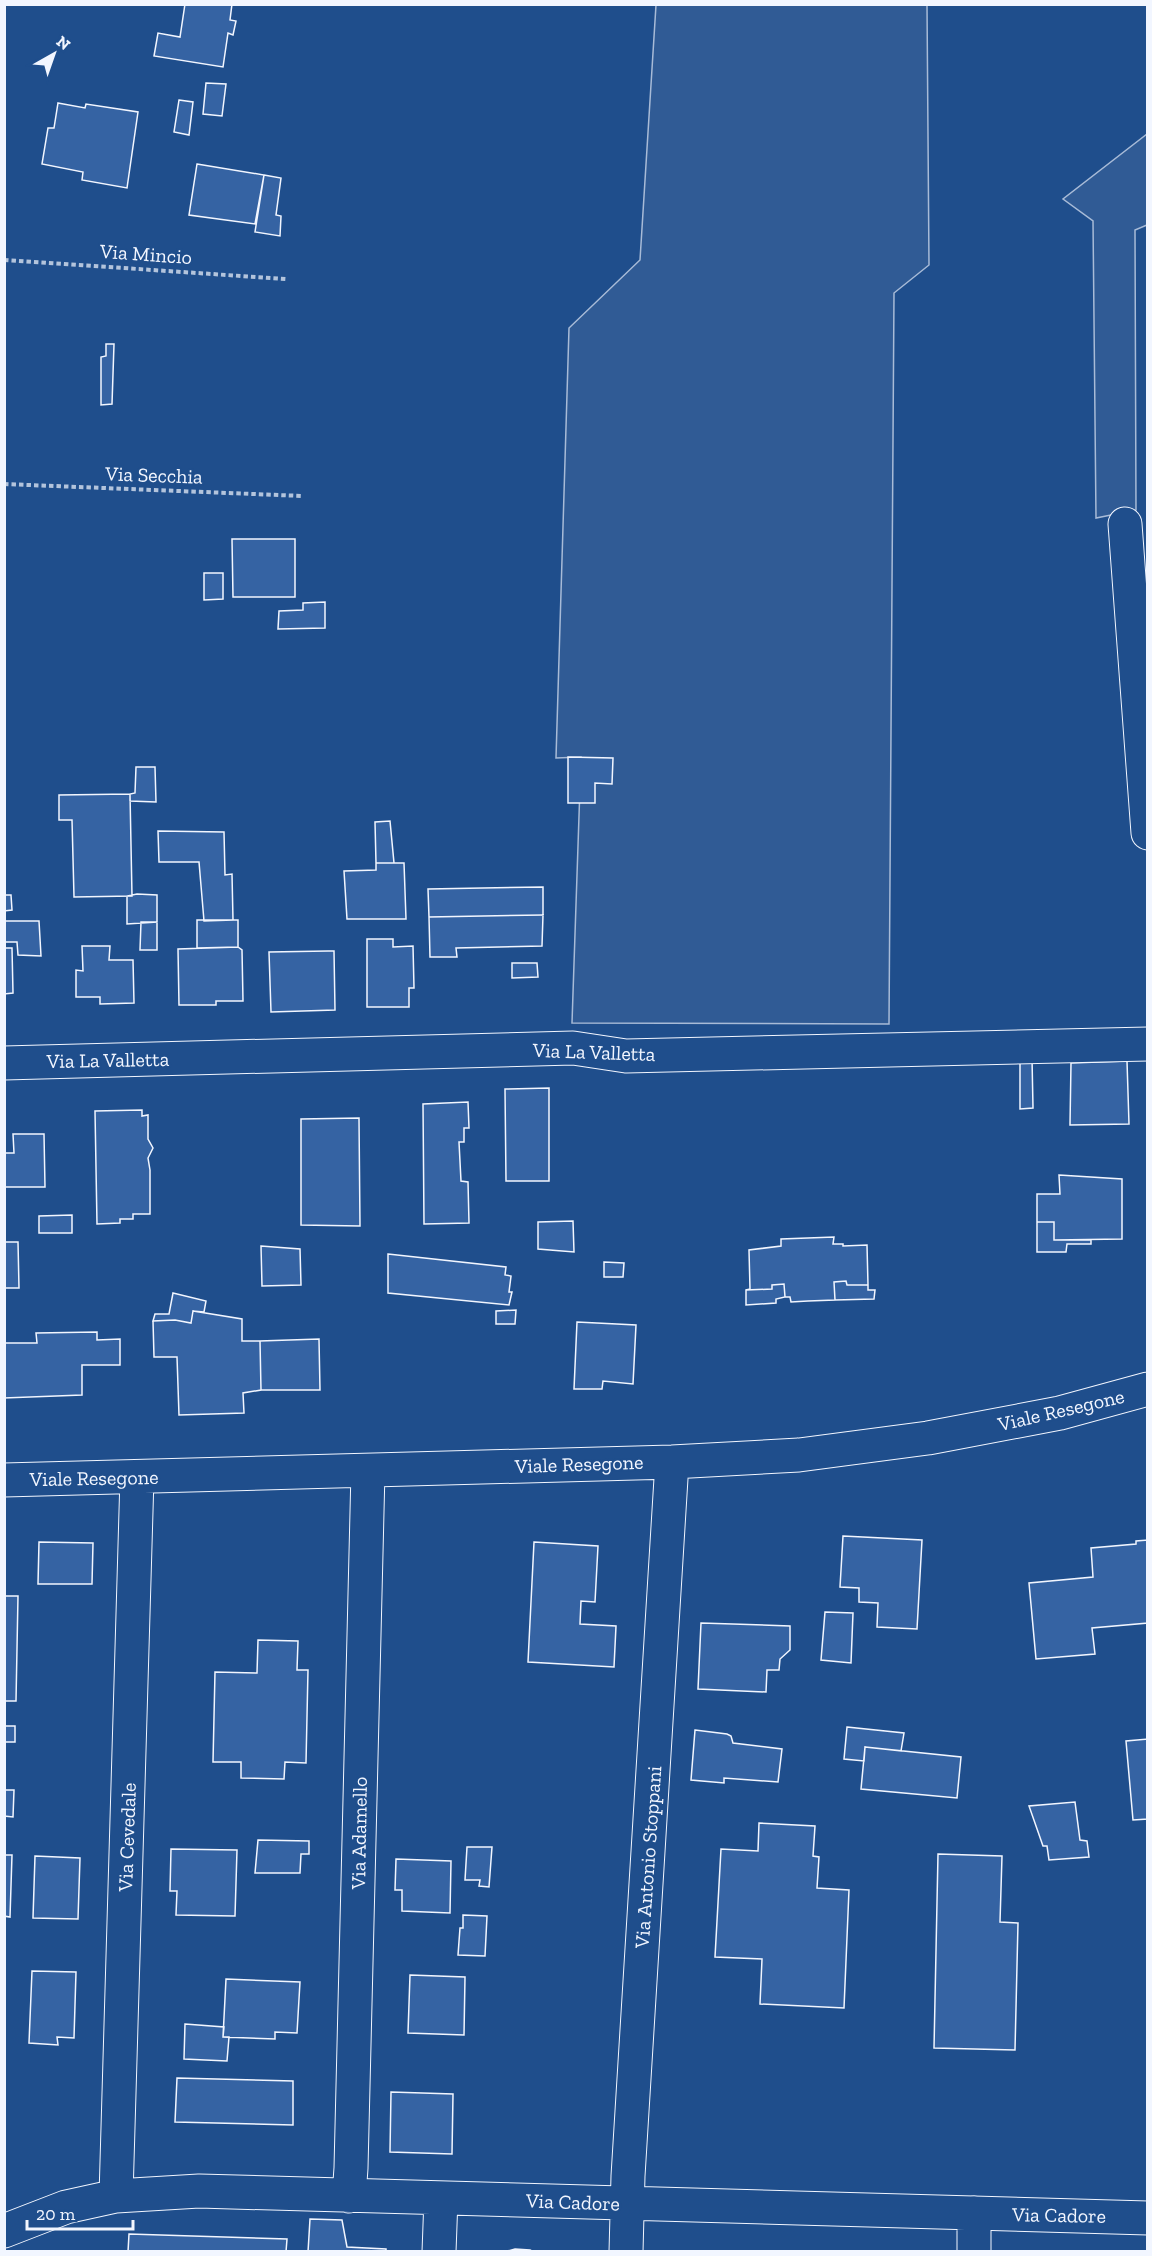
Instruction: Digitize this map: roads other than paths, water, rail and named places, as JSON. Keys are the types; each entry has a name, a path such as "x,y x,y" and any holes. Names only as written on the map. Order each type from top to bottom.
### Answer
{"street":[{"path":"1125,524 1148,833"},
{"name":"Via La Valletta","path":"4,1062 573,1048 626,1056 1148,1044"},
{"name":"Viale Resegone","path":"4,1480 672,1462 798,1455 928,1438 1060,1413 1148,1389"},
{"name":"Via Antonio Stoppani","path":"626,2252 672,1462"},
{"name":"Via Adamello","path":"349,2196 368,1471"},
{"name":"Via Cevedale","path":"116,2196 137,1478"},
{"name":"Via Cadore","path":"4,2231 66,2207 116,2196 199,2191 1148,2218"},
{"path":"439,2252 441,2198"},
{"path":"974,2213 974,2252"}]}
